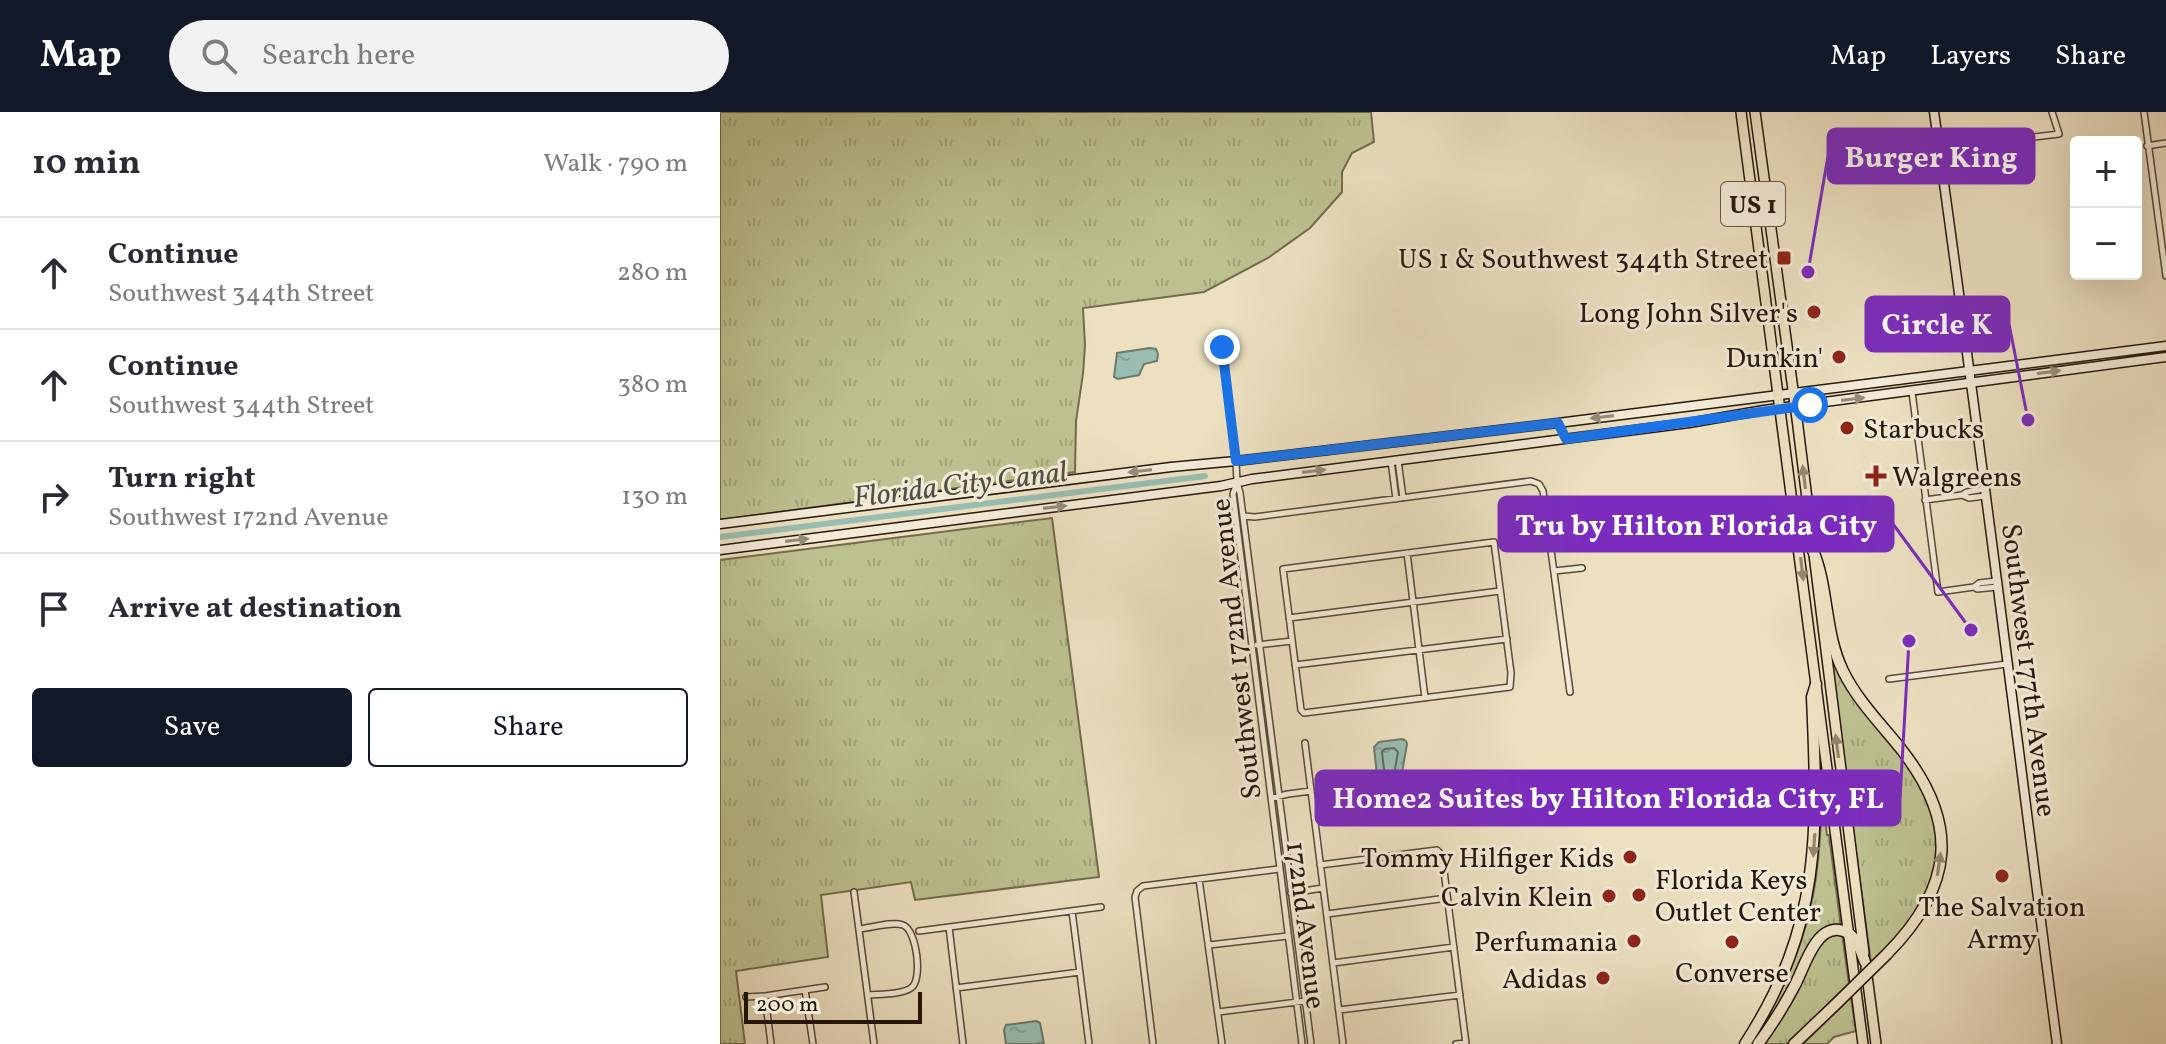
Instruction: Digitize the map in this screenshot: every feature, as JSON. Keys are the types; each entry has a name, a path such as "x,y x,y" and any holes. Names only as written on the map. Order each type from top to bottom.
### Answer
{"highway":[{"name":"US 1","path":"1741,112 1863,1044"},
{"name":"US 1","path":"1755,112 1876,1044"},
{"path":"1794,1044 1915,923 1936,884 1941,855 1939,822 1921,776 1843,672 1833,645 1819,563 1812,548"},
{"path":"1745,1044 1786,969 1808,894 1815,828 1812,697 1816,684"},
{"path":"1758,1044 1786,1002 1819,938 1832,930 1849,933 1858,943 1865,962"}],"main road":[{"name":"Southwest 177th Avenue","path":"1934,112 1971,372 2057,1044"},
{"path":"720,524 2166,346"},
{"path":"720,550 1221,486 2166,357"},
{"path":"1558,423 1561,440"}],"street":[{"path":"1940,148 2059,134 2052,112"},
{"path":"2144,112 2166,276"},
{"path":"2147,146 2166,143"},
{"name":"Southwest 172nd Avenue","path":"1222,347 1243,516 1272,811"},
{"path":"1912,392 1938,592 1997,584"},
{"path":"1395,461 1399,498"},
{"name":"Southwest 172nd Avenue","path":"1237,482 1233,494 1281,809"},
{"path":"1243,516 1535,482 1543,491 1570,692"},
{"path":"1925,500 1962,495 1969,498 1985,492"},
{"path":"1494,542 1512,680 1510,687 1304,713 1301,710 1283,569 1407,553 1494,542"},
{"path":"1407,553 1425,698"},
{"path":"1554,571 1582,568"},
{"path":"1289,618 1500,591"},
{"path":"1295,665 1507,639"},
{"path":"1256,645 1292,641"},
{"path":"1889,679 2007,664"},
{"path":"1305,743 1343,1044"},
{"path":"1271,798 1311,791"},
{"name":"172nd Avenue","path":"1281,809 1311,1044"},
{"name":"172nd Avenue","path":"1272,811 1302,1044"},
{"path":"1320,865 1437,850 1442,855 1466,1043 1456,1044"},
{"path":"1153,1044 1135,897 1137,891 1143,886 1279,869"},
{"path":"1199,879 1222,1044"},
{"path":"1291,893 1323,888"},
{"path":"854,892 874,1044"},
{"path":"1327,914 1447,898"},
{"path":"919,931 1101,907"},
{"path":"1072,911 1089,1044"},
{"path":"859,929 904,925 912,932 915,950 918,977 915,985 907,990 868,995"},
{"path":"949,927 963,1044"},
{"path":"1209,945 1288,936"},
{"path":"1333,963 1454,947"},
{"path":"956,988 1080,972"},
{"path":"746,997 825,987"},
{"path":"805,990 813,1044"},
{"path":"1339,1010 1460,995"},
{"path":"765,996 771,1044"},
{"path":"1218,1012 1305,1001"}],"green space":[{"path":"720,112 1371,112 1374,142 1352,153 1342,172 1342,192 1310,228 1268,258 1204,292 1083,308 1085,345 1076,421 1075,472 720,520"},
{"path":"1052,518 1099,877 915,900 911,882 821,895 828,957 736,971 745,1044 720,1044 720,560"},
{"path":"1830,658 1834,658 1916,774 1936,821 1937,864 1927,895 1900,934 1871,963"},
{"path":"1822,809 1829,835 1841,927 1830,927 1753,1044 1750,1044 1782,987 1806,927 1816,875"},
{"path":"1842,933 1849,984 1787,1044 1761,1044 1825,936"},
{"path":"1851,997 1856,1031 1834,1037 1827,1044 1803,1044"}],"water":[{"path":"1156,349 1157,361 1144,364 1139,375 1114,377 1117,353"},
{"path":"1402,739 1407,744 1402,773 1417,808 1384,816 1381,813 1374,747 1379,742"},
{"path":"1040,1023 1044,1044 1006,1044 1006,1025"}],"waterway":[{"name":"Florida City Canal","path":"720,537 1205,476"}],"place":[{"name":"US 1 & Southwest 344th Street","path":"1784,258"},
{"name":"Burger King","path":"1808,272"},
{"name":"Long John Silver's","path":"1814,312"},
{"name":"Dunkin'","path":"1839,357"},
{"name":"Circle K","path":"2028,420"},
{"name":"Starbucks","path":"1847,428"},
{"name":"Walgreens","path":"1876,476"},
{"name":"Tru by Hilton Florida City","path":"1971,630"},
{"name":"Home2 Suites by Hilton Florida City, FL","path":"1909,641"},
{"name":"Tommy Hilfiger Kids","path":"1630,857"},
{"name":"The Salvation Army","path":"2002,876"},
{"name":"Florida Keys Outlet Center","path":"1639,895"},
{"name":"Calvin Klein","path":"1609,896"},
{"name":"Perfumania","path":"1634,941"},
{"name":"Converse","path":"1732,942"},
{"name":"Adidas","path":"1603,978"}],"route":[{"path":"1222,347 1236,461 1558,423 1566,439 1810,405"}]}
